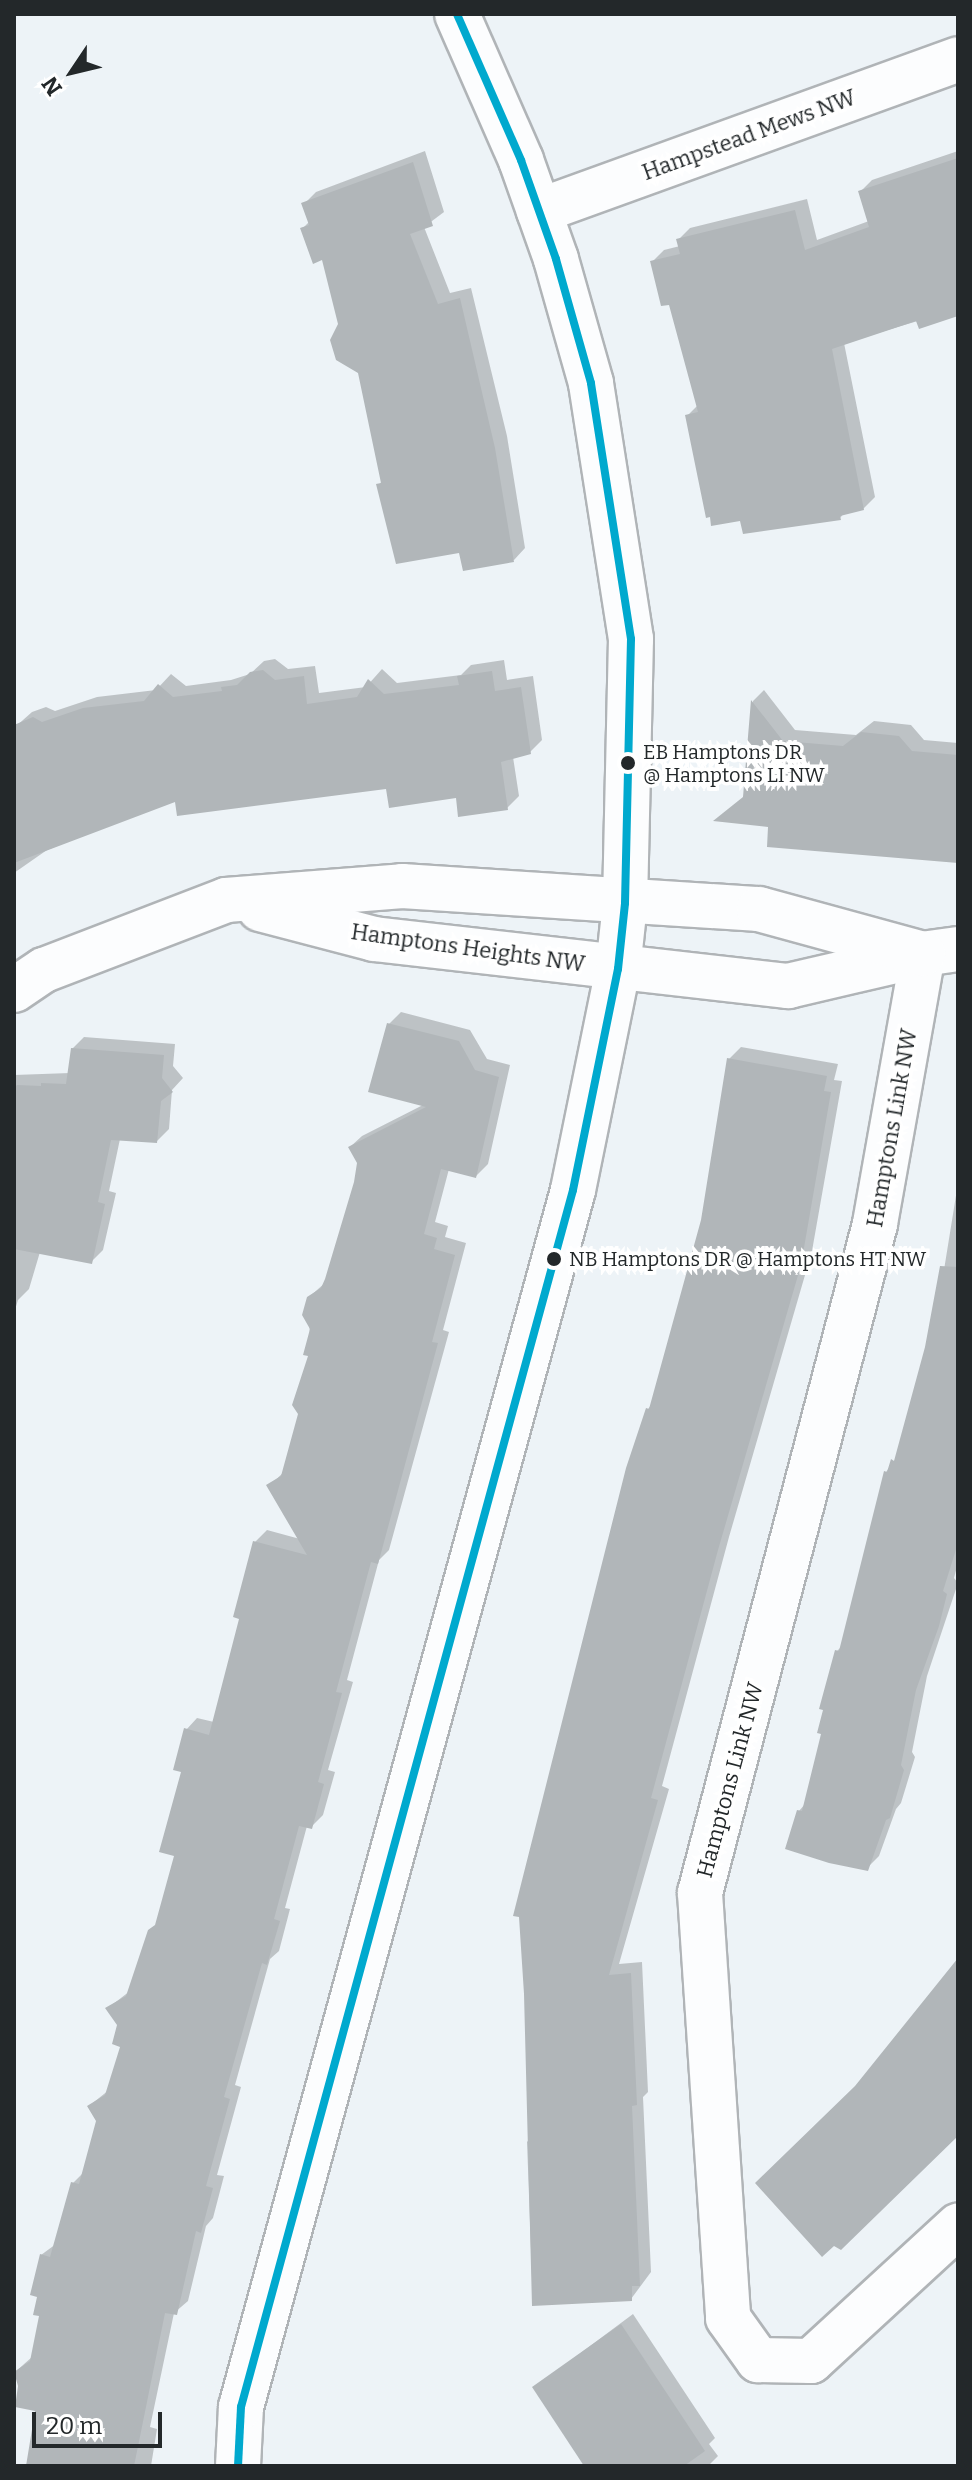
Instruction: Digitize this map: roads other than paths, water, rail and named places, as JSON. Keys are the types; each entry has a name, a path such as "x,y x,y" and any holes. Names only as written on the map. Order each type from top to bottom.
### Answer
{"street":[{"path":"238,2466 241,2407 573,1190 618,969 625,903 631,639 591,383 521,160 457,14"},
{"name":"Hampstead Mews NW","path":"539,211 958,59"},
{"name":"Hamptons Heights NW","path":"14,990 44,970 226,900 402,886 625,903"},
{"name":"Hamptons Heights NW","path":"226,900 374,939 618,969"},
{"path":"625,903 759,909 940,952"},
{"path":"618,969 788,986 940,952"},
{"name":"Hamptons Link NW","path":"940,952 875,1224 700,1893 728,2318 758,2360 811,2361 958,2226"}],"place":[{"name":"EB Hamptons DR @ Hamptons LI NW","path":"628,763"},
{"name":"NB Hamptons DR @ Hamptons HT NW","path":"554,1259"}]}
